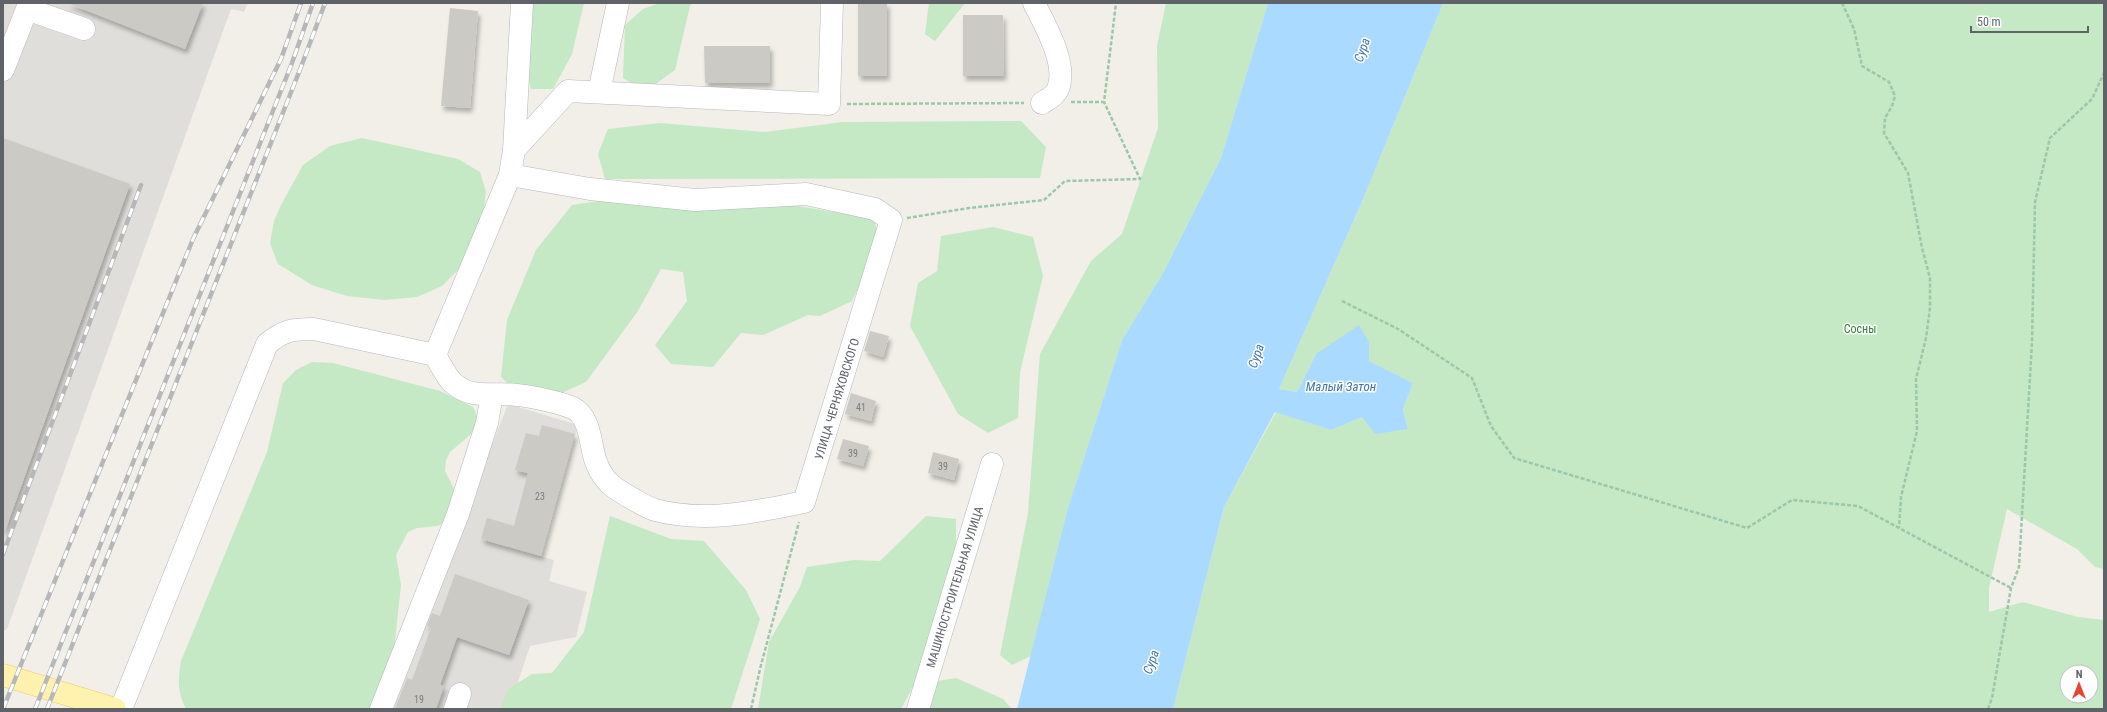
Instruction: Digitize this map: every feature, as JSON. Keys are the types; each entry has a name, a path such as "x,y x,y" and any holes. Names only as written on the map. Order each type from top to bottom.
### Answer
{"main road":[{"path":"3,674 115,709"}],"street":[{"path":"435,355 510,175 514,150 522,3"},
{"path":"599,92 618,3"},
{"path":"514,150 568,91 829,104 832,3"},
{"path":"1034,3 1055,48 1060,75 1058,88 1053,96 1042,103"},
{"path":"3,70 27,9 84,29"},
{"path":"510,175 590,189 695,200 806,194 875,209 891,220"},
{"name":"УЛИЦА ЧЕРНЯХОВСКОГО","path":"804,502 869,296 891,220"},
{"path":"121,709 267,344 280,333 296,329 314,329 435,355 445,373 454,384 470,392 492,395 517,394 573,408 581,414 586,424 596,461 604,479 617,491 654,510 693,517 756,512 804,502"},
{"path":"381,709 458,514 487,423 492,395"},
{"name":"МАШИНОСТРОИТЕЛЬНАЯ УЛИЦА","path":"918,709 992,464"}],"path":[{"path":"891,220 969,208 1044,200 1065,181 1140,179 1104,102 1116,3"},
{"path":"1842,3 1854,29 1862,66 1889,82 1895,96 1892,106 1885,118 1884,134 1908,173 1922,248 1930,278 1930,308 1926,338 1916,379 1917,431 1901,497 1899,528"},
{"path":"1988,709 1992,698 2011,588 2019,567 2032,342 2035,202 2050,138 2092,99 2104,73"},
{"path":"829,104 1104,102"},
{"path":"1342,301 1398,329 1472,378 1491,426 1514,458 1747,528 1792,500 1858,506 2011,588"},
{"path":"751,709 760,669 804,502"}],"shaded area":[{"path":"3,3 248,3 244,12 231,9 7,629 3,631"},
{"path":"508,404 578,425 541,556 554,560 549,581 587,592 576,637 530,646 509,709 388,709"}],"green space":[{"path":"532,3 584,3 572,54 553,89 531,89 527,72"},
{"path":"660,3 692,3 690,6 675,70 646,91 623,78 625,25 643,9"},
{"path":"929,3 965,3 935,41 925,34"},
{"path":"1166,3 1268,3 1221,158 1163,273 1122,340 1068,508 1031,656 1012,665 1000,655 1028,513 1040,354 1091,261 1122,234 1158,128 1157,46"},
{"name":"Сосны","path":"1443,3 2104,3 2104,569 2095,567 2077,549 2007,509 1989,588 1989,612 2023,602 2078,617 2104,620 2104,709 1173,709 1224,507 1276,412 1331,430 1362,417 1408,429 1403,409 1413,383 1369,361 1369,342 1316,354 1297,392 1279,389 1364,197"},
{"path":"1021,121 1046,147 1040,178 605,179 598,154 608,129 660,123 765,132 843,122"},
{"path":"362,138 458,159 480,172 486,192 483,214 469,253 457,271 442,286 417,297 385,300 347,296 312,285 278,264 270,243 274,221 303,165 330,146"},
{"path":"763,200 874,219 880,243 852,301 820,316 808,315 763,335 741,333 713,367 671,364 655,345 687,301 683,272 661,269 638,311 586,382 533,406 501,377 507,320 536,250 572,205 599,201"},
{"path":"993,227 1033,237 1043,276 1020,372 1018,418 988,433 958,414 910,326 918,283 937,271 941,236"},
{"path":"312,362 333,363 440,391 473,407 477,416 476,430 450,452 446,460 445,471 454,489 453,506 447,521 438,526 417,528 408,532 396,555 401,585 393,659 373,709 186,709 181,697 179,685 181,661 267,452 283,383 296,370"},
{"path":"610,516 671,539 704,541 746,590 760,619 731,709 500,709 508,689 532,674 552,673 584,632"},
{"path":"926,516 956,519 956,558 920,674 901,709 758,709 769,642 800,587 807,567 854,560 880,561"},
{"path":"956,678 1003,699 1012,709 926,709 938,681"}],"water":[{"path":"1268,3 1443,3 1364,197 1279,389 1297,392 1316,354 1359,325 1369,342 1369,361 1413,383 1403,409 1408,429 1375,434 1362,417 1331,430 1275,412 1224,507 1173,709 1017,709 1068,508 1122,340 1163,273 1221,158"}],"building":[{"path":"67,3 203,3 185,49"},
{"path":"858,3 887,3 887,76 858,76"},
{"path":"450,8 478,11 470,108 441,106"},
{"path":"963,15 1003,15 1004,76 963,76"},
{"path":"704,46 770,46 770,83 705,83"},
{"path":"3,138 130,184 5,531 3,531"},
{"path":"870,331 889,336 883,357 864,351"},
{"path":"851,393 876,401 871,421 845,414"},
{"path":"542,425 575,434 541,556 481,539 487,518 514,526 528,473 515,470 526,433 539,436"},
{"path":"843,439 869,446 863,466 837,459"},
{"path":"933,452 959,459 954,480 928,473"},
{"path":"455,574 529,600 509,655 457,637 440,685 444,686 436,709 395,709 407,678 412,680 431,628 427,626 432,613 440,616"}],"railway":[{"path":"3,709 193,239 281,59 301,3"},
{"path":"35,709 292,63 313,3"},
{"path":"47,709 325,3"},
{"path":"3,554 141,185"}],"water label":[{"name":"Сура","path":"1362,50"},
{"name":"Сура","path":"1256,356"},
{"name":"Малый Затон","path":"1341,386"},
{"name":"Сура","path":"1151,662"}]}
